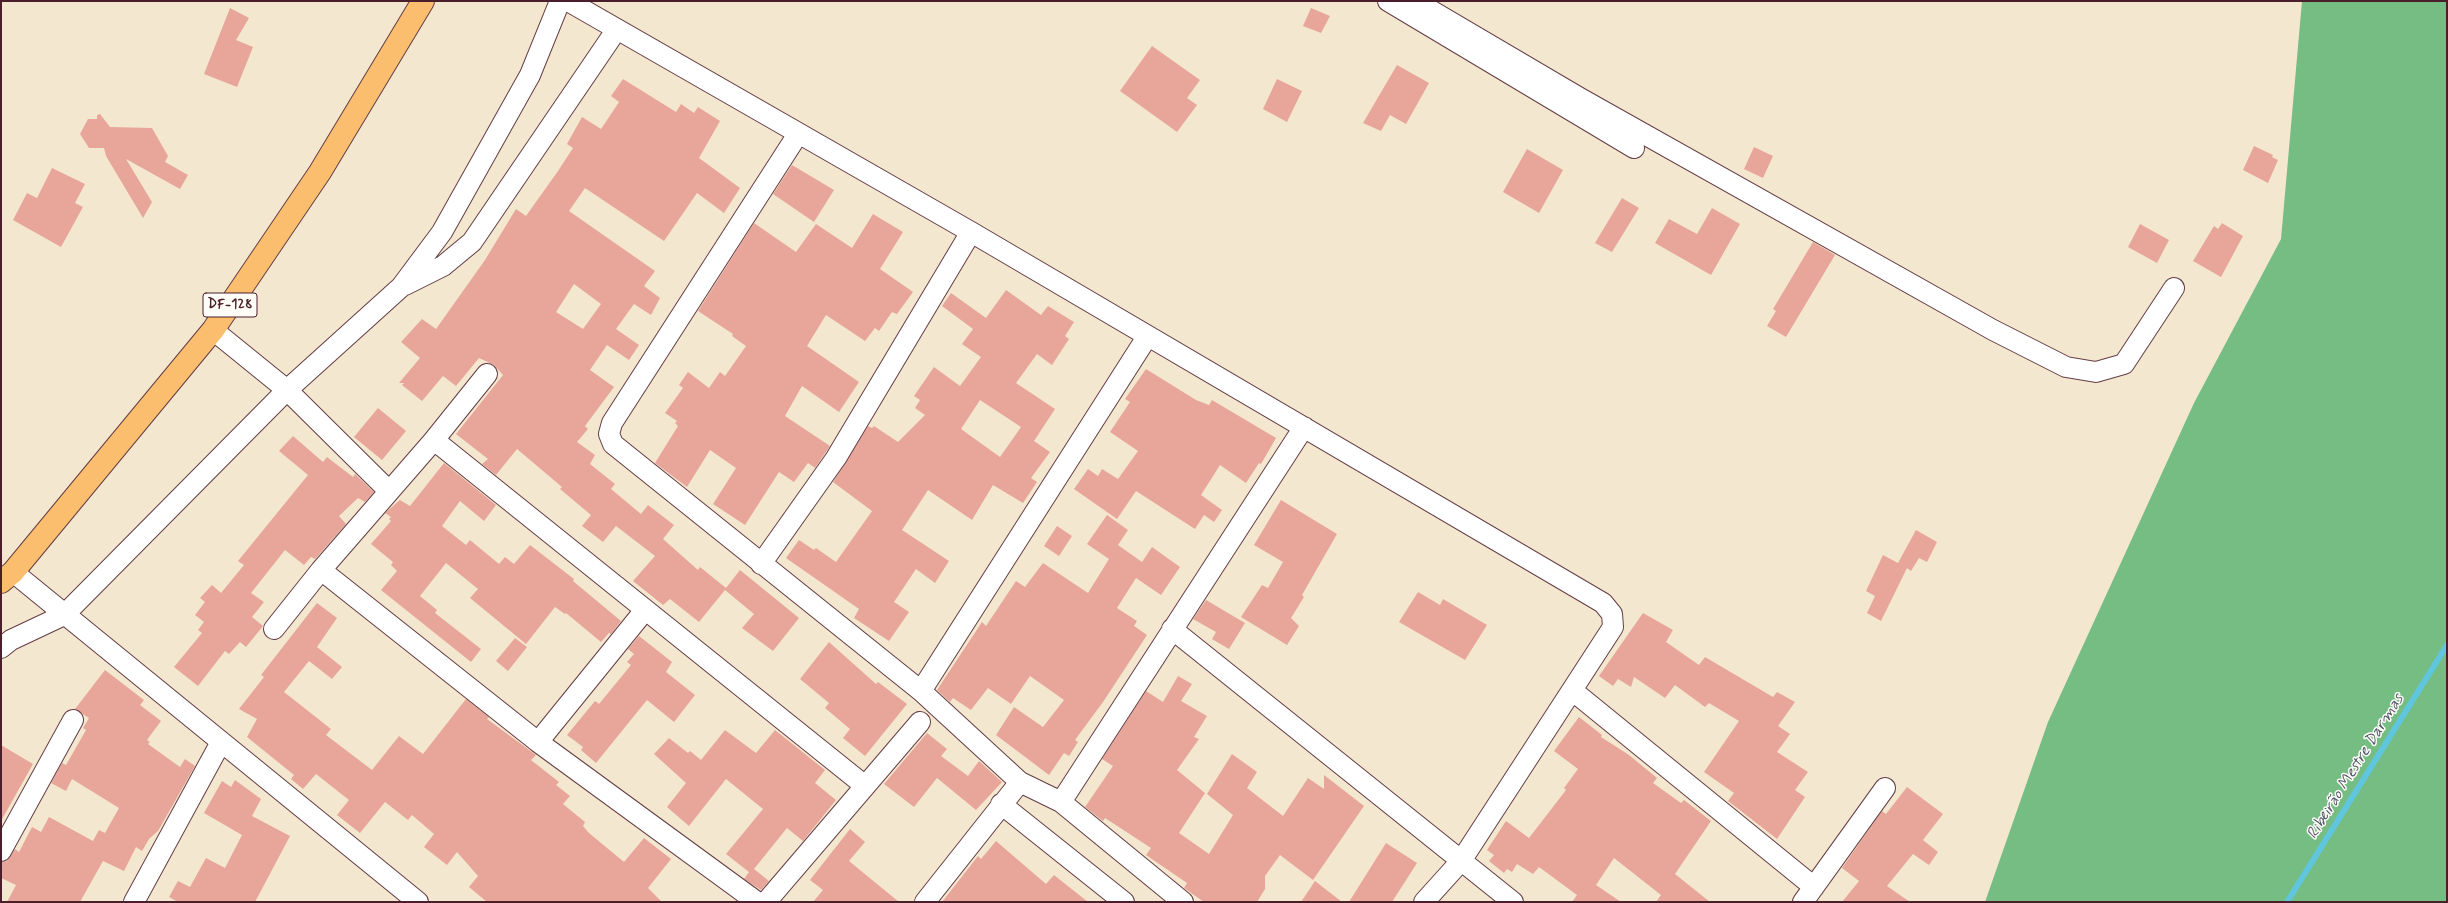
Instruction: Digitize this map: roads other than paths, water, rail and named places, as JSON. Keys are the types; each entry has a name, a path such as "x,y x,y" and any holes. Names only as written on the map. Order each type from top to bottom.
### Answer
{"main road":[{"name":"DF-128","path":"7,577 214,330 320,172 423,1"}],"street":[{"path":"1,648 11,640 64,615 288,390 401,286 442,232 526,82 560,1"},
{"path":"568,1 971,232 1147,337 1304,427 1603,603 1612,614 1613,628 1461,861 1424,902"},
{"path":"1388,1 1634,148"},
{"path":"1415,1 1690,160 1994,330 2066,367 2096,372 2124,364 2174,288"},
{"path":"401,286 443,266 472,242 616,29"},
{"path":"798,134 612,423 609,434 613,444 921,691 1020,782 1061,802 1183,902"},
{"path":"761,564 836,458 971,232"},
{"path":"214,330 288,390 389,491"},
{"path":"921,691 1147,337"},
{"path":"274,629 321,570 434,440 487,374"},
{"path":"1061,802 1304,427"},
{"path":"434,440 864,785"},
{"path":"321,570 538,742 757,902"},
{"path":"7,577 64,615 418,902"},
{"path":"538,742 645,610"},
{"path":"1172,629 1513,902"},
{"path":"1573,691 1809,894 1885,788"},
{"path":"1,851 73,720"},
{"path":"766,902 864,785 920,722"},
{"path":"134,902 221,742"},
{"path":"925,902 1001,804 1020,782"},
{"path":"1001,804 1124,902"}],"waterway":[{"name":"Ribeirão Mestre Darmas","path":"2287,902 2447,645"}]}
